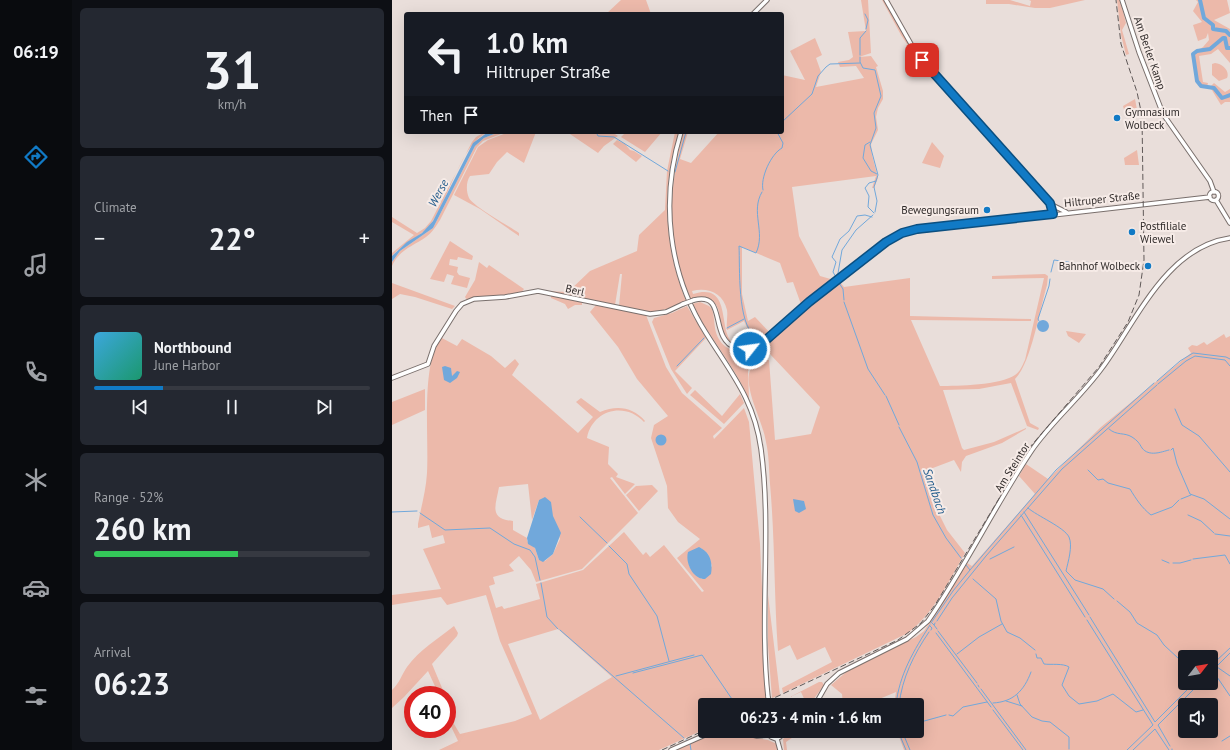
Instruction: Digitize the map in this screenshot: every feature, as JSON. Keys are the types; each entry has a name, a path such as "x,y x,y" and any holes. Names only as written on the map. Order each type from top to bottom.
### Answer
{"street":[{"path":"755,12 767,0"},
{"name":"Hiltruper Straße","path":"886,0 909,42 922,60 1050,203 1053,214 1210,196"},
{"name":"Am Berler Kamp","path":"1122,0 1138,52 1163,114 1210,181 1214,192 1219,196 1216,200"},
{"path":"680,134 673,163 669,200 672,243 676,264 685,295 696,317 729,366 743,391 753,415 761,449 766,551 765,660 768,698"},
{"path":"1214,192 1210,196 1212,200 1216,200 1230,222"},
{"path":"1050,203 1068,212"},
{"name":"Berl","path":"392,378 428,364 440,337 456,310 465,302 474,299 505,297 538,291 650,314 666,312 694,300 705,299 714,305 717,312 720,334 730,345 742,350 758,346 809,302 886,242 902,233 917,229 1053,214"},
{"name":"Am Steintor","path":"819,698 827,684 839,673 907,639 928,621 1033,449 1102,368 1157,284 1198,250 1214,242 1230,238"},
{"path":"671,750 698,738"},
{"path":"772,738 777,739 780,750"}],"shaded area":[{"path":"621,0 646,0 650,12 608,12"},
{"path":"861,0 868,0 871,53 859,57 871,56 878,66 876,67 883,91 883,99 878,108 876,117 878,130 871,144 872,155 878,178 874,188 872,188 876,176 792,187 799,236 820,276 834,280 837,277 838,279 802,307 793,282 787,283 780,263 742,247 742,294 748,321 755,317 772,335 758,344 753,340 744,321 727,330 727,310 722,299 718,295 709,291 692,291 693,294 708,292 717,297 722,307 726,331 730,340 738,345 752,343 756,345 745,347 734,344 725,338 722,333 719,312 715,303 708,298 703,297 690,299 682,277 673,236 672,197 674,176 683,134 687,134 680,159 691,163 717,134 784,134 784,75 805,80 790,51 815,38 822,55 816,58 821,72 816,87 864,78 856,66 840,67 838,62 849,60 853,57 848,32 866,31"},
{"path":"882,0 885,0 908,42 919,58 918,62 911,63 917,59 901,35"},
{"path":"986,0 1010,0 1030,6 1031,1 1029,0 1085,0 1050,8 1035,8 1009,4 986,4"},
{"path":"1117,0 1120,0 1126,23 1122,30 1129,54 1126,55 1121,35"},
{"path":"1196,0 1227,0 1230,13 1214,20 1230,29 1230,63 1218,49 1211,54 1199,56 1203,82 1208,83 1207,87 1201,86 1197,81 1193,54 1203,47 1209,40 1208,33 1206,38 1198,41 1193,25 1202,22 1193,11 1198,2"},
{"path":"1215,63 1221,65 1227,70 1227,78 1219,81 1212,75 1212,64"},
{"path":"1214,83 1225,92 1230,89 1230,102 1225,102 1221,105 1210,87"},
{"path":"1135,99 1138,115 1129,118 1125,113 1123,106"},
{"path":"485,134 478,139 464,158 476,137"},
{"path":"494,134 501,134 483,141 477,147 440,220 426,237 402,252 392,266 392,262 400,251 433,228 475,146 484,138"},
{"path":"504,134 535,134 524,163 507,152 497,162 489,174 470,176 467,184 468,195 472,202 519,233 519,236 480,209 454,195 478,147 488,140"},
{"path":"570,134 615,134 618,136 604,146 598,153"},
{"path":"624,134 660,134 645,152 621,137"},
{"path":"675,134 678,134 669,174 668,217 669,239 673,260 686,301 668,309 653,311 619,306 622,274 620,274 615,305 545,291 568,292 590,271 637,251 639,235 665,210 667,171"},
{"path":"617,140 625,144 630,150 642,156 636,162 613,144"},
{"path":"932,142 944,156 940,168 922,163"},
{"path":"1137,150 1139,165 1125,165 1124,158"},
{"path":"459,168 432,222 423,232 392,256 392,253 414,235 392,222 392,217 417,233 425,228 431,221"},
{"path":"450,241 473,256 472,260 458,257 457,260 450,259 449,265 458,267 457,272 459,275 470,278 467,288 451,284 454,276 447,274 444,282 430,279"},
{"path":"479,262 487,268 489,265 524,289 521,293 467,300 465,297 475,280"},
{"path":"1045,274 1048,276 1047,285 1030,349 1021,372 1015,379 1030,423 1039,428 1038,430 1027,426 1011,383 979,389 943,390 962,448 964,450 994,442 1026,428 1002,443 966,456 962,462 961,472 954,460 925,471 929,494 947,530 965,553 947,585 926,616 908,633 783,693 782,688 832,662 825,647 797,660 790,645 778,651 773,526 767,447 752,399 749,382 750,371 759,361 769,360 775,440 811,434 820,407 769,353 769,355 764,355 761,346 840,282 844,287 910,278 910,316 1031,319 1031,321 911,320 940,386 957,386 1000,381 1017,374 1025,360 1044,278 992,279 992,276"},
{"path":"392,283 455,306 452,309 415,297 400,294 392,299"},
{"path":"551,295 582,302 582,305 575,305 568,309 565,304 551,298"},
{"path":"700,302 712,309 717,336 725,346 731,350 744,352 759,350 762,355 753,362 748,371 749,399 736,374 692,304"},
{"path":"596,305 646,315 666,367 682,393 722,428 713,436 714,439 744,408 749,422 760,544 767,698 698,698 698,732 659,750 439,750 458,741 456,737 456,727 460,734 515,721 532,714 500,641 486,595 447,605 441,597 392,605 392,595 441,589 423,549 445,543 443,535 432,538 429,525 418,528 427,473 427,403 430,366 434,350 440,337 457,346 462,339 491,356 505,368 515,359 519,364 512,375 578,433 593,417 576,402 581,398 600,412 613,408 630,410 645,421 644,422 628,412 619,410 610,412 602,415 595,421 590,428 587,438 609,447 608,464 618,474 616,477 635,484 625,494 612,477 610,478 638,513 582,569 536,582 531,570 519,556 509,565 514,571 493,577 495,584 489,586 496,608 502,606 504,609 540,599 536,584 583,570 624,532 643,555 646,552 650,557 664,545 702,592 704,591 677,558 700,539 678,522 668,508 667,486 651,438 654,425 668,416 637,379 618,347 590,312","holes":["528,484 532,520 539,500 552,514 560,539 553,554 545,561 539,560 535,548 527,541 527,538 513,530 513,521 505,520 497,514 496,505 499,487","701,548 708,554 712,566 702,579 695,574 689,566","558,629 612,677 540,720 508,644"]},
{"path":"687,306 706,338 675,371 692,388 687,394 671,369 652,322 654,318 672,313"},
{"path":"1066,331 1086,334 1079,343 1068,336"},
{"path":"1224,334 1226,338 1230,336 1230,750 904,750 900,738 924,738 924,698 895,698 896,692 882,698 842,698 842,694 831,685 851,668 916,637 924,631 967,563 972,566 1035,494 1019,476 1026,464 1048,479 1101,427 1191,353 1188,348 1192,345 1197,346 1204,342 1207,345"},
{"path":"425,389 425,410 392,425 392,402"},
{"path":"695,390 722,416 740,394 744,403 724,424 690,395"},
{"path":"652,485 658,491 639,511 626,495 636,486"},
{"path":"768,595 780,695 772,698 768,645"},
{"path":"454,626 458,633 457,636 432,664 441,686 435,686 428,671 414,686 404,686 404,697 392,708 392,690 399,682 407,667 423,650"},
{"path":"819,682 822,682 824,685 814,698 804,698 801,692 790,697"},
{"path":"703,738 756,738 768,740 777,744 779,750 675,750"},
{"path":"792,738 786,742 787,750 784,750 783,739"}],"water":[{"path":"485,134 494,134 484,138 475,146 433,228 400,251 392,262 392,256 407,242 422,233 433,221 473,143"},
{"path":"1041,320 1045,320 1049,326 1045,332 1041,332 1037,328 1037,324"},
{"path":"445,366 451,368 452,376 457,371 460,372 457,378 450,383 444,380 442,367"},
{"path":"661,434 665,436 667,440 665,444 661,446 657,444 655,440 657,436"},
{"path":"545,497 551,502 553,516 561,533 553,554 543,562 539,560 535,548 528,544 527,538 539,500"},
{"path":"793,499 804,501 806,509 799,513 795,511"},
{"path":"699,547 706,552 712,565 711,574 705,579 697,576 691,570 687,556 688,552"}],"waterway":[{"path":"1200,0 1204,18 1213,25 1213,29 1226,31 1230,35"},
{"name":"Sandbach","path":"865,14 868,20 866,29"},
{"name":"Sandbach","path":"860,55 860,38 866,31"},
{"path":"1230,48 1227,48 1225,38 1223,38 1210,49 1197,51 1193,54 1197,81 1201,86 1214,88 1222,98 1230,95"},
{"name":"Sandbach","path":"860,57 860,62 863,68 875,70 881,96 874,113 876,128 870,145 878,175 874,187 877,201 875,212"},
{"path":"784,120 812,94 818,76 826,67 830,64 860,63"},
{"path":"597,134 598,136 614,137 668,171"},
{"path":"675,172 685,134"},
{"path":"763,190 763,179 767,167 774,155 782,148 783,143 778,134"},
{"name":"Sandbach","path":"870,142 865,145 863,158 871,171 877,174"},
{"name":"Sandbach","path":"874,213 868,207 869,196 865,188 869,183 876,181"},
{"path":"755,336 749,330 742,308 739,246 756,253 759,245 757,207 762,192"},
{"name":"Sandbach","path":"837,279 833,272 836,262 832,257 840,239 849,231 857,216 865,215 872,217"},
{"name":"Sandbach","path":"837,279 842,250 856,230 873,215"},
{"path":"1051,272 1054,260 1088,265"},
{"path":"1039,321 1038,319 1050,279"},
{"name":"Sandbach","path":"839,283 843,289 844,300"},
{"name":"Sandbach","path":"844,302 868,369 885,395"},
{"path":"727,328 744,319"},
{"path":"677,366 704,338"},
{"path":"1157,381 1180,361 1193,353 1226,357 1230,359"},
{"path":"1158,384 1186,361 1195,356 1225,360 1230,366"},
{"path":"970,570 1056,470 1154,383"},
{"path":"937,621 952,598 986,556 1062,469 1157,385"},
{"name":"Sandbach","path":"886,396 899,425"},
{"path":"1175,409 1182,425 1199,436 1230,472"},
{"name":"Sandbach","path":"899,427 917,462 933,515 946,538 961,558"},
{"path":"1109,429 1132,437 1145,451 1159,453 1169,450"},
{"path":"1171,450 1173,448 1177,464 1190,494 1204,499 1230,519"},
{"path":"1088,470 1098,480 1103,479 1108,483 1130,489 1139,503 1151,515 1172,507 1179,500"},
{"path":"1181,499 1191,495"},
{"path":"1028,508 1062,529 1069,537 1070,549 1066,571 1075,580 1103,589 1114,599"},
{"path":"392,512 417,511"},
{"path":"1024,512 1089,615"},
{"path":"420,513 445,530 490,528 514,544 530,550 535,557 540,580"},
{"path":"1021,515 1085,617"},
{"path":"1188,515 1201,521 1214,533"},
{"path":"580,517 607,543"},
{"path":"1215,534 1230,536"},
{"path":"609,546 627,564 629,574 657,616 669,661"},
{"path":"990,559 1014,547"},
{"path":"1193,559 1225,555 1230,564"},
{"path":"1162,560 1169,563"},
{"path":"1173,563 1191,560"},
{"name":"Sandbach","path":"931,623 953,591 970,570 966,565"},
{"path":"973,579 996,599 1001,621 1007,632 1020,638 1035,650"},
{"path":"541,583 547,617 558,629"},
{"path":"1117,601 1130,612 1137,623 1157,635 1164,645 1178,658"},
{"path":"1090,617 1155,722 1187,690"},
{"path":"1087,620 1153,725 1127,750"},
{"name":"Sandbach","path":"932,623 934,625 935,623"},
{"path":"957,654 979,637 1002,624"},
{"name":"Sandbach","path":"897,698 900,683 908,663 930,625"},
{"path":"934,625 937,629"},
{"name":"Sandbach","path":"930,626 932,628 931,630"},
{"path":"560,630 684,738"},
{"path":"938,631 977,683"},
{"name":"Sandbach","path":"900,698 906,676 918,649 929,632"},
{"path":"936,633 991,707"},
{"path":"1218,659 1230,648"},
{"path":"1218,665 1230,653"},
{"path":"1036,654 1037,658 1041,658 1044,664 1069,667 1062,685 1069,696 1079,704 1097,701 1113,694 1136,712 1143,710"},
{"path":"616,676 694,655"},
{"path":"633,673 702,655 731,698"},
{"path":"1218,668 1230,676"},
{"path":"993,703 1012,698 1017,694 1025,685 1031,672"},
{"path":"1218,678 1230,696"},
{"path":"981,689 1026,750"},
{"path":"1170,746 1158,725 1193,690"},
{"path":"1017,695 1020,704 1032,717 1050,722 1069,737 1069,749"},
{"path":"1006,701 1022,706"},
{"path":"949,715 953,716 963,707 987,702"},
{"path":"993,710 1023,750"},
{"path":"924,721 946,715"},
{"path":"1133,750 1155,729 1169,750"},
{"path":"1222,741 1230,736"},
{"name":"Sandbach","path":"901,738 906,750"},
{"name":"Sandbach","path":"905,738 910,750"},
{"path":"690,744 691,750"}],"railway":[{"path":"774,698 898,640 921,623 935,605 1030,447 1099,367 1128,322 1139,295 1144,260 1142,116 1137,92 1121,44 1116,0"},
{"path":"662,750 698,733"}],"place":[{"name":"Gymnasium Wolbeck","path":"1117,118"},
{"name":"Bewegungsraum","path":"987,210"},
{"name":"Postfiliale Wiewel","path":"1132,232"},
{"name":"Bahnhof Wolbeck","path":"1148,266"}],"route":[{"path":"750,349 758,346 767,339 809,302 886,242 902,233 917,229 1053,214 1050,203 922,60"}],"water label":[{"name":"Werse","path":"438,193"}]}
